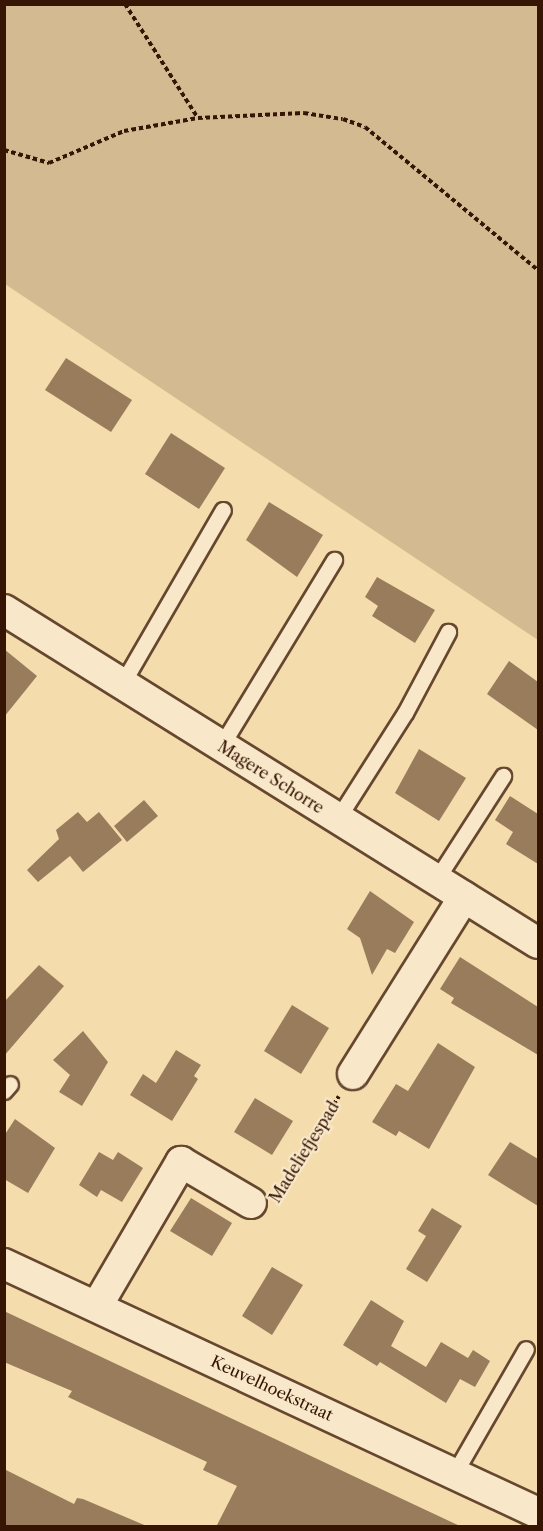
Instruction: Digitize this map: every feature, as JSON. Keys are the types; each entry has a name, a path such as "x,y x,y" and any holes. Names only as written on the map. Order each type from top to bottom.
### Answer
{"street":[{"name":"Magere Schorre","path":"4,610 538,943"},
{"path":"353,1074 464,897"},
{"name":"Madeliefjespad","path":"96,1306 181,1162 251,1203"},
{"name":"Keuvelhoekstraat","path":"4,1264 538,1513"}],"lane":[{"path":"122,684 223,510"},
{"path":"221,746 334,560"},
{"path":"338,818 405,713 448,632"},
{"path":"436,880 503,776"},
{"path":"454,1474 526,1349"}],"path":[{"path":"124,4 198,118"},
{"path":"4,150 49,163 123,131 198,118 304,113 343,119 365,128 538,270"},
{"name":"Madeliefjespad","path":"251,1203 267,1212 353,1074"}],"shaded area":[{"path":"4,5 538,5 538,640 5,284"}],"building":[{"path":"66,358 132,400 111,432 45,390"},
{"path":"171,433 225,468 199,509 145,474"},
{"path":"269,502 323,535 297,577 246,540"},
{"path":"377,577 435,610 415,643 372,616 378,606 365,597"},
{"path":"4,649 37,676 4,717"},
{"path":"509,661 538,682 538,730 487,694"},
{"path":"419,749 466,778 439,821 395,793"},
{"path":"510,796 538,814 538,864 506,844 513,832 495,820"},
{"path":"144,800 158,816 127,842 114,826"},
{"path":"78,812 87,822 99,812 122,840 83,872 70,856 38,882 27,870 59,839 56,830"},
{"path":"370,891 414,922 395,953 387,949 372,975 360,938 347,929"},
{"path":"460,957 538,1007 538,1055 451,1003 454,998 440,989"},
{"path":"39,965 64,986 4,1056 4,1002"},
{"path":"292,1005 329,1028 301,1074 264,1051"},
{"path":"83,1031 108,1062 82,1106 59,1092 70,1075 53,1060"},
{"path":"438,1043 475,1067 429,1149 399,1131 396,1136 372,1122 396,1084 408,1091"},
{"path":"176,1050 201,1065 194,1076 198,1079 172,1121 130,1095 143,1074 156,1083"},
{"path":"255,1098 293,1121 272,1155 234,1132"},
{"path":"15,1119 55,1148 28,1193 4,1179 4,1136"},
{"path":"510,1142 538,1159 538,1206 488,1175"},
{"path":"99,1152 113,1160 118,1152 143,1168 122,1202 101,1190 97,1197 79,1185"},
{"path":"191,1198 232,1223 212,1256 170,1231"},
{"path":"432,1208 462,1226 427,1282 406,1269 426,1236 418,1231"},
{"path":"272,1267 303,1285 272,1335 242,1316"},
{"path":"371,1300 404,1321 391,1346 426,1367 441,1342 468,1358 473,1350 490,1361 475,1387 460,1379 446,1403 380,1362 377,1366 343,1345"},
{"path":"4,1311 462,1527 216,1527 237,1486 203,1470 207,1462 68,1397 72,1391 4,1362"},
{"path":"4,1469 74,1504 77,1498 83,1499 149,1527 4,1527"}]}
